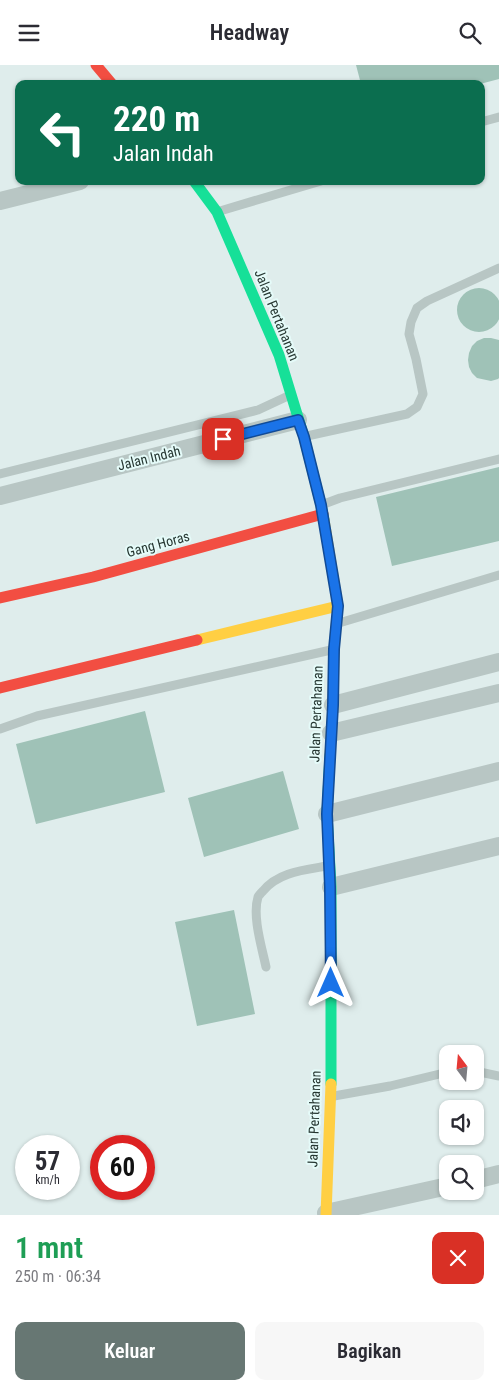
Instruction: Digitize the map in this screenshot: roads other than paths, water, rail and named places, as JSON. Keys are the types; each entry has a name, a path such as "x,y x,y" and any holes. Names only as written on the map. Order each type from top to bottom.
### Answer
{"main road":[{"path":"96,65 109,80"},
{"name":"Jalan Pertahanan","path":"197,185 218,211 279,355 304,437 322,509 338,606 334,649 327,814 330,865 331,1097 326,1214"},
{"name":"Gang Horas","path":"0,598 93,577 322,509"},
{"path":"0,688 338,606"}],"street":[{"path":"0,201 64,185"},
{"name":"Jalan Indah","path":"0,496 298,420"},
{"path":"333,705 499,662"},
{"path":"331,733 499,693"},
{"path":"327,814 499,771"},
{"path":"330,887 499,846"},
{"path":"484,1178 499,1174"},
{"path":"326,1214 439,1188"}],"lane":[{"path":"485,121 499,117"},
{"path":"218,211 307,185"},
{"path":"304,437 407,414 417,407 423,395 409,334 411,321 417,308 427,301 499,268"},
{"path":"0,474 258,410 290,395"},
{"path":"322,509 340,498 499,459"},
{"path":"337,623 499,575"},
{"path":"0,729 37,716 334,649"},
{"path":"266,967 256,919 258,897 267,885 282,876 295,871 330,865"},
{"path":"484,1073 499,1076"},
{"path":"331,1097 439,1074"}]}
